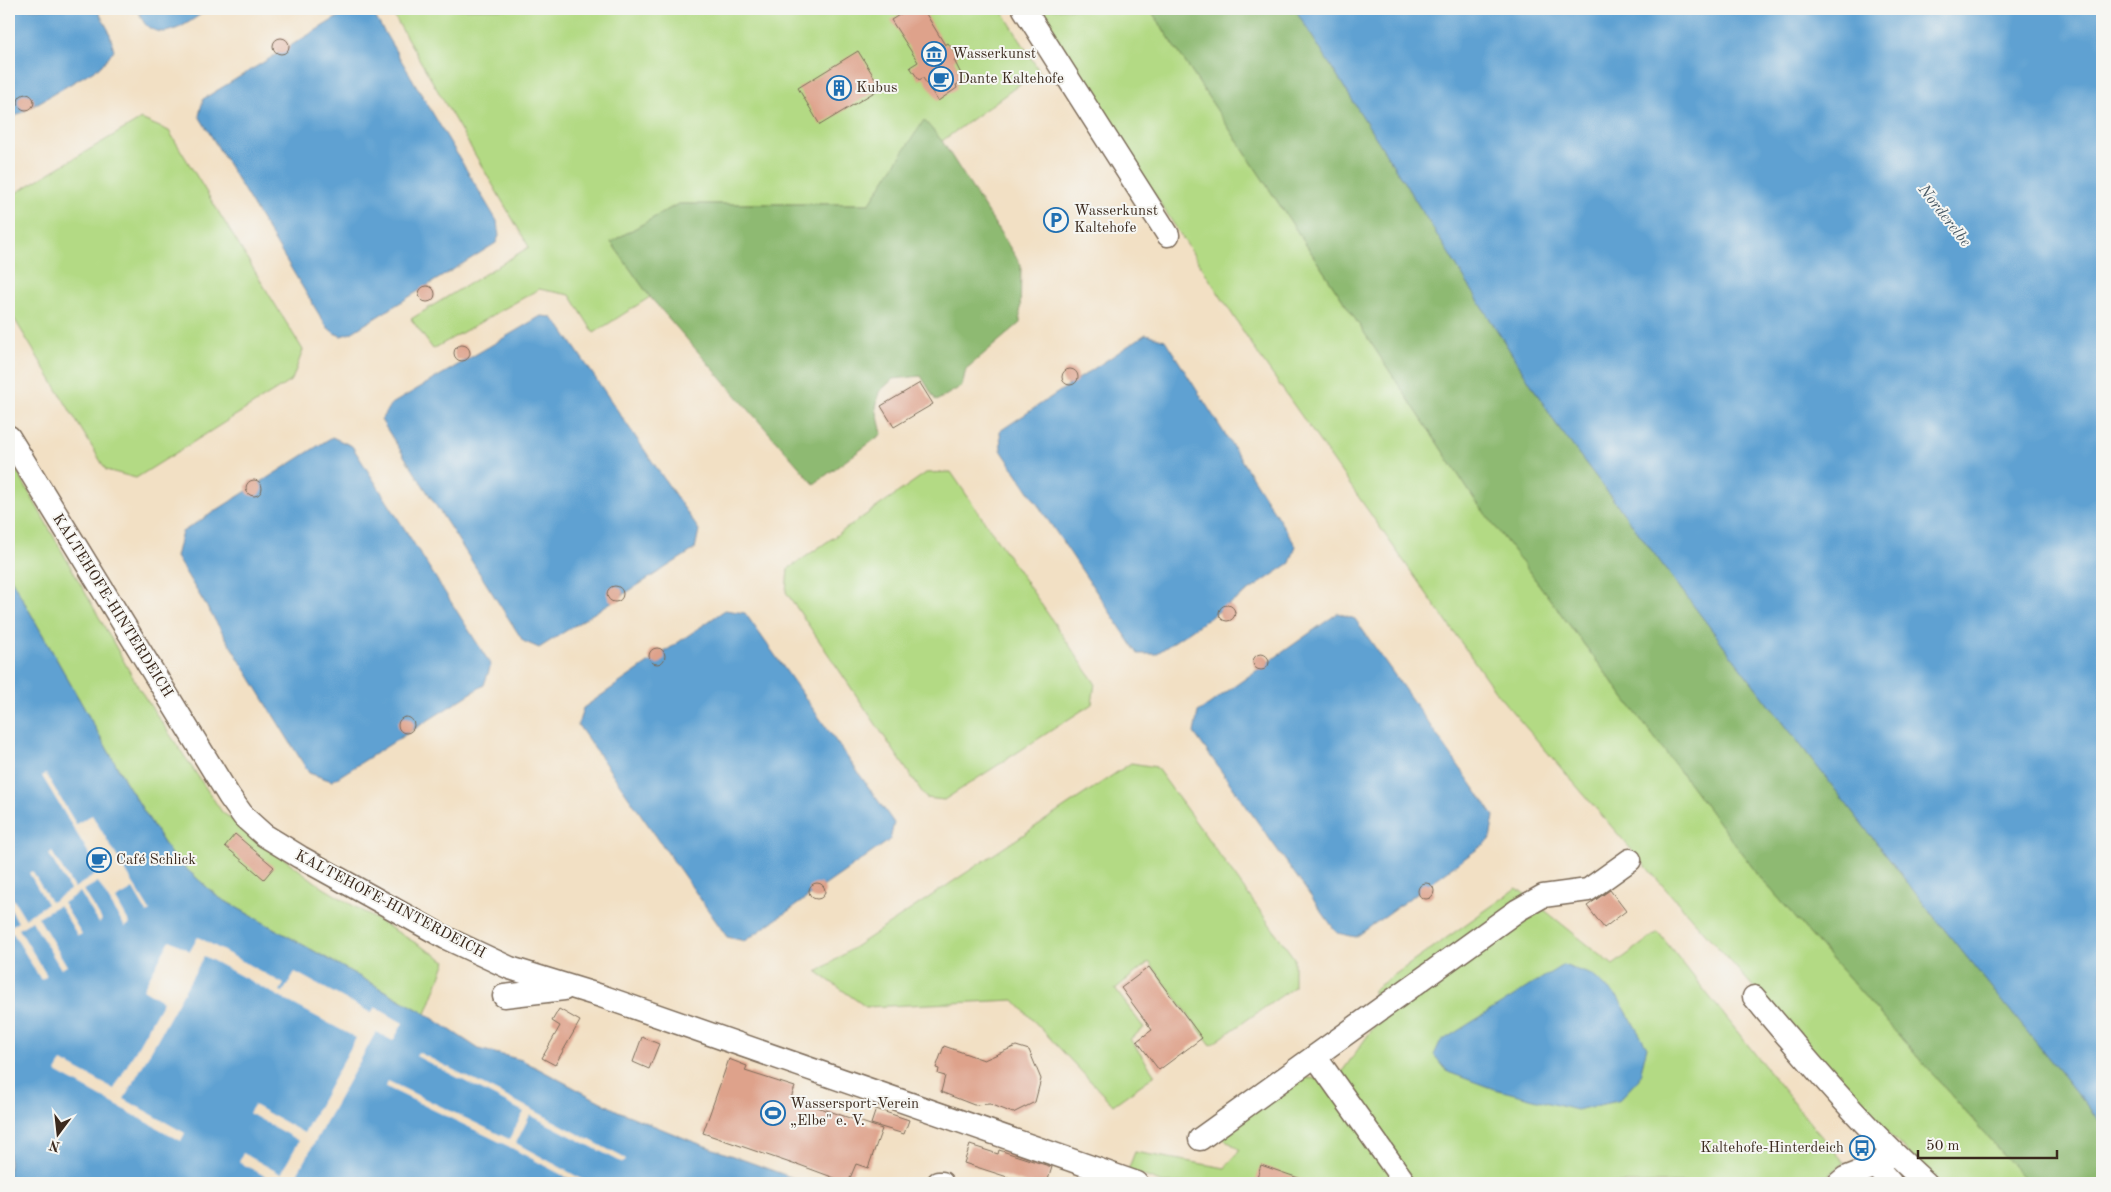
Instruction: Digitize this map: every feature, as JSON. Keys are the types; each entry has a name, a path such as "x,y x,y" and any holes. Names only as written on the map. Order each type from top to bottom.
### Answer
{"street":[{"path":"1024,9 1168,235"},
{"name":"KALTEHOFE-HINTERDEICH","path":"9,437 229,796 244,817 264,835 375,901 446,938 510,968 573,989 601,996 1137,1183"},
{"path":"1200,1139 1518,910 1543,896 1588,890 1630,860"},
{"path":"504,996 573,989"},
{"path":"1754,997 1830,1086 1891,1183"},
{"path":"1315,1056 1405,1183"},
{"path":"1839,1183 1845,1178 1880,1167 1926,1183"}],"green space":[{"path":"390,9 1001,9 1041,74 1027,79 942,141 924,121 869,204 678,204 611,242 650,297 594,333 570,295 539,289 433,349 411,319 529,247"},
{"path":"1034,9 1150,9 1475,500 1759,876 2028,1183 1939,1183 1858,1104 1655,877 1498,695 1260,357"},
{"path":"1150,9 1295,9 1556,424 1740,667 1931,913 2102,1124 2102,1183 2028,1183 1759,876 1475,500"},
{"path":"141,119 169,131 303,350 292,380 136,478 106,470 9,310 9,197"},
{"path":"924,120 942,141 1021,265 1020,323 966,369 962,386 936,401 921,376 893,379 879,392 876,408 882,434 814,484 650,297 611,242 678,204 869,204"},
{"path":"9,457 140,690 222,812 322,887 446,961 426,1014 218,897 172,856 127,784 9,575"},
{"path":"951,472 1095,683 1092,704 944,800 926,798 786,592 788,569 926,473"},
{"path":"1131,763 1156,767 1294,958 1294,987 1211,1045 1149,962 1115,989 1144,1028 1130,1039 1155,1075 1113,1105 1014,1000 866,1007 817,972"},
{"path":"1517,888 1613,965 1658,932 1814,1128 1845,1163 1817,1183 1163,1183 1128,1170 1135,1152 1225,1168 1240,1150 1214,1132 1292,1077 1336,1080 1376,1024 1373,990"}],"water":[{"path":"9,9 97,9 109,31 114,50 101,66 9,120"},
{"path":"137,9 209,9 179,28 163,32 155,31 147,26"},
{"path":"351,9 373,13 497,221 499,236 496,243 351,333 341,336 326,326 199,116 203,99"},
{"name":"Norderelbe","path":"1295,9 2102,9 2102,1124 1931,913 1740,667 1556,424"},
{"path":"541,316 551,317 560,326 699,530 695,549 539,648 523,641 381,420 390,405"},
{"path":"1146,334 1165,340 1296,546 1290,563 1156,654 1138,654 1001,450 1000,431"},
{"path":"332,437 352,446 491,665 484,685 332,781 309,773 176,557 182,532"},
{"path":"9,575 127,784 172,856 218,897 426,1014 479,1049 522,1060 618,1111 689,1140 807,1183 9,1183"},
{"path":"725,610 745,613 894,823 890,840 745,941 727,937 578,725 583,708"},
{"path":"1338,613 1355,619 1494,816 1490,840 1356,937 1337,933 1194,733 1198,712"},
{"path":"1563,965 1592,975 1618,997 1647,1047 1639,1079 1618,1101 1576,1110 1491,1088 1448,1072 1434,1055 1440,1042"}],"pier":[{"path":"46,774 76,824 92,815 150,911 147,913 133,889 116,899 130,924 125,927 98,882 84,890 102,920 99,923 80,892 63,903 82,934 78,936 59,905 38,917 67,966 61,969 32,921 19,929 47,976 41,980 13,933 9,935 9,927 18,922 9,906 9,892 25,918 47,904 29,873 32,871 51,902 70,890 49,854 52,852 74,888 100,872 42,776"},
{"path":"198,937 284,984 280,991 283,992 295,972 371,1013 375,1007 403,1023 393,1041 376,1032 292,1183 278,1183 239,1162 243,1153 281,1174 299,1141 249,1113 254,1105 304,1133 356,1038 204,956 124,1099 185,1133 181,1141 56,1072 62,1061 114,1089 163,1001 143,989 170,940 190,951"},
{"path":"418,1052 626,1159 623,1163 530,1115 516,1143 589,1183 577,1183 508,1146 386,1087 388,1081 509,1139 524,1112 416,1056"}],"building":[{"name":"Wasserkunst","path":"909,9 923,9 945,45 948,43 958,57 954,60 964,80 956,85 957,88 938,101 923,78 919,80 910,67 918,62 891,20"},
{"path":"281,38 289,46 281,54 273,46"},
{"name":"Kubus","path":"858,51 881,88 820,125 798,88"},
{"path":"26,94 34,102 26,110 18,102"},
{"path":"427,286 435,294 427,302 419,294"},
{"path":"462,345 470,353 462,361 454,353"},
{"path":"1070,369 1078,377 1070,385 1062,377"},
{"path":"920,383 933,404 894,427 881,406"},
{"path":"254,480 262,488 254,496 246,488"},
{"path":"615,586 623,594 615,602 607,594"},
{"path":"1227,605 1235,613 1227,621 1219,613"},
{"path":"657,648 665,656 657,664 649,656"},
{"path":"1261,654 1269,662 1261,670 1253,662"},
{"path":"406,717 414,725 406,733 398,725"},
{"path":"235,834 274,867 264,879 225,846"},
{"path":"817,883 825,891 817,899 809,891"},
{"path":"1426,883 1434,891 1426,899 1418,891"},
{"path":"1610,890 1626,911 1604,928 1587,906"},
{"path":"1149,967 1202,1038 1159,1070 1137,1041 1152,1030 1121,988"},
{"path":"559,1009 580,1021 555,1065 542,1058 560,1026 552,1021"},
{"path":"642,1037 659,1044 649,1069 633,1062"},
{"path":"944,1046 984,1060 1016,1046 1029,1050 1041,1079 1035,1102 1013,1113 990,1104 974,1105 941,1092 945,1076 938,1074 939,1069 936,1068"},
{"name":"Wassersport-Verein „Elbe\" e. V.","path":"729,1059 747,1066 745,1071 795,1087 791,1098 882,1129 868,1168 856,1164 848,1183 703,1133"},
{"path":"876,1109 909,1120 904,1134 871,1124"},
{"path":"970,1145 998,1154 999,1150 1052,1167 1047,1183 1026,1183 964,1163"},
{"path":"1261,1165 1307,1181 1307,1183 1255,1183"}],"place":[{"name":"Wasserkunst","path":"934,54"},
{"name":"Dante Kaltehofe","path":"941,79"},
{"name":"Kubus","path":"839,88"},
{"name":"Wasserkunst Kaltehofe","path":"1056,220"},
{"name":"Café Schlick","path":"99,860"},
{"name":"Wassersport-Verein „Elbe\" e. V.","path":"773,1113"},
{"name":"Kaltehofe-Hinterdeich","path":"1862,1148"}]}
